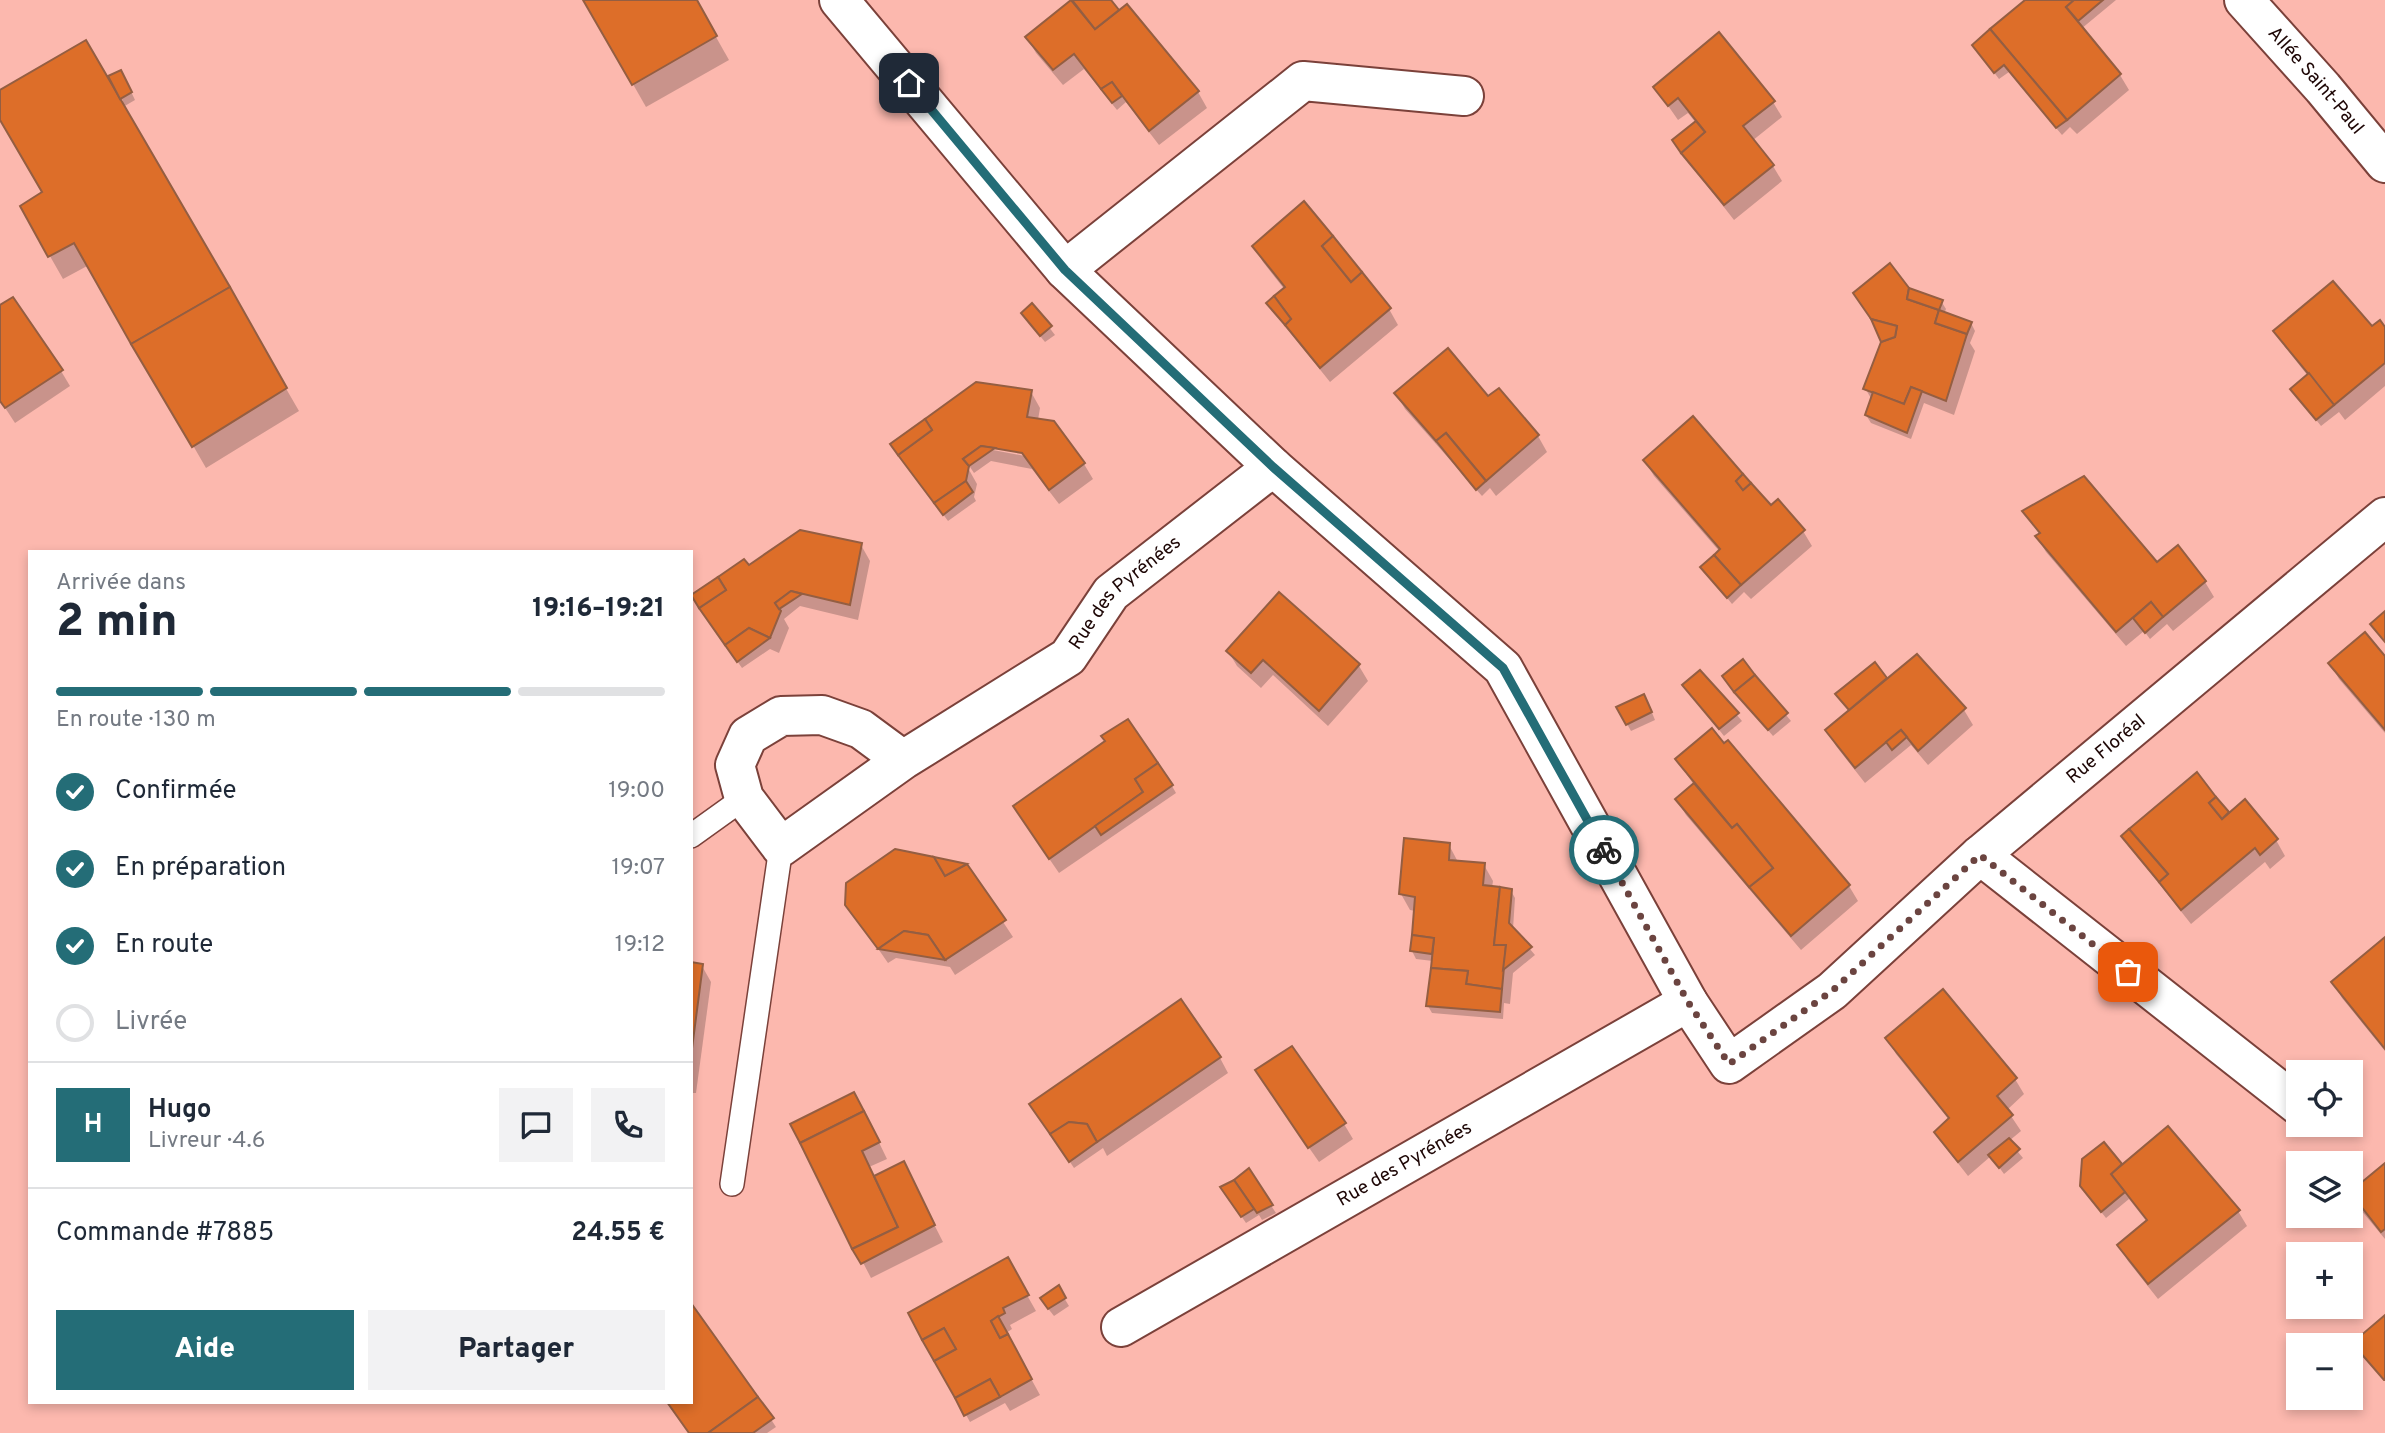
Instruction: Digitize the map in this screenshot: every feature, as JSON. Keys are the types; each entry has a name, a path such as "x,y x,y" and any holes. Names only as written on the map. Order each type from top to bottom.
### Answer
{"street":[{"path":"839,0 1065,270 1273,467 1503,668 1688,1002"},
{"name":"Allée Saint-Paul","path":"2244,0 2323,88 2385,163"},
{"path":"1065,270 1303,81 1464,96"},
{"name":"Rue des Pyrénées","path":"781,847 903,760 1068,657 1111,593 1273,467"},
{"name":"Rue Floréal","path":"1688,1002 1729,1064 1832,991 1980,855 2385,517"},
{"path":"781,847 744,798 735,765 748,736 781,716 822,715 861,729 903,760"},
{"path":"1980,855 2286,1096"},
{"name":"Rue des Pyrénées","path":"1121,1327 1688,1002"}],"lane":[{"path":"693,835 744,798"},
{"path":"732,1184 781,847"}],"building":[{"path":"583,0 697,0 717,36 632,85"},
{"path":"1071,0 1095,29 1127,4 1199,91 1149,131 1112,82 1101,89 1074,54 1053,70 1025,37"},
{"path":"1072,0 1111,0 1119,10 1095,29"},
{"path":"2025,0 2074,0 2066,7 2121,74 2067,120 1990,29"},
{"path":"2074,0 2103,0 2078,21 2066,7"},
{"path":"1990,29 2067,120 2056,128 2004,65 1994,73 1972,45"},
{"path":"1719,32 1775,101 1743,126 1774,165 1724,205 1681,153 1705,132 1678,98 1668,106 1653,87"},
{"path":"86,40 230,287 131,344 74,243 48,257 20,206 42,192 0,120 0,90"},
{"path":"121,70 132,92 120,99 108,76"},
{"path":"1112,82 1122,96 1112,103 1101,89"},
{"path":"1696,121 1705,132 1681,153 1672,140"},
{"path":"1304,201 1333,236 1322,246 1351,282 1362,272 1391,308 1320,368 1285,325 1291,319 1274,296 1285,287 1252,246"},
{"path":"1333,236 1362,272 1351,282 1322,246"},
{"path":"1890,263 1909,288 1907,299 1939,310 1935,323 1967,334 1946,401 1911,387 1904,404 1863,389 1881,342 1895,337 1897,326 1871,319 1853,293"},
{"path":"2333,281 2372,326 2380,320 2385,327 2385,363 2334,405 2273,331"},
{"path":"230,287 287,388 192,447 131,344"},
{"path":"1909,288 1943,300 1939,310 1907,299"},
{"path":"1274,296 1291,319 1285,325 1266,303"},
{"path":"13,297 63,370 5,408 0,401 0,305"},
{"path":"1032,303 1052,326 1040,336 1021,313"},
{"path":"1939,310 1972,322 1967,334 1935,323"},
{"path":"1871,319 1897,326 1895,337 1881,342"},
{"path":"1448,348 1488,396 1499,388 1539,435 1486,481 1446,433 1436,441 1394,393"},
{"path":"2309,373 2334,405 2316,420 2290,389"},
{"path":"976,382 1032,390 1027,417 1054,421 1085,463 1049,490 1022,453 981,446 963,459 969,466 966,481 934,503 898,455 932,430 925,419"},
{"path":"1911,387 1922,391 1907,433 1865,415 1873,392 1904,404"},
{"path":"1693,416 1743,474 1736,481 1743,490 1751,483 1771,505 1778,499 1805,530 1741,585 1714,555 1720,549 1643,460"},
{"path":"925,419 932,430 898,455 890,444"},
{"path":"1446,433 1486,481 1476,490 1436,441"},
{"path":"981,446 995,448 969,466 963,459"},
{"path":"1743,474 1751,483 1743,490 1736,481"},
{"path":"2084,476 2157,562 2178,545 2206,581 2163,617 2151,602 2116,632 2035,536 2040,533 2022,511"},
{"path":"966,481 973,492 943,515 934,503"},
{"path":"800,530 862,543 850,605 791,591 775,603 781,611 770,638 749,628 725,645 699,608 726,590 718,577 744,559 749,565"},
{"path":"1714,555 1741,585 1727,598 1700,567"},
{"path":"718,577 726,590 699,608 693,594"},
{"path":"791,591 802,594 779,609 775,603"},
{"path":"1279,592 1360,664 1319,711 1263,660 1251,673 1226,651"},
{"path":"2151,602 2163,617 2145,633 2133,618"},
{"path":"2385,611 2385,642 2370,624"},
{"path":"749,628 770,638 737,662 725,645"},
{"path":"2365,632 2385,656 2385,730 2328,663"},
{"path":"1917,654 1966,708 1918,751 1901,730 1855,768 1825,730"},
{"path":"1743,659 1755,675 1734,692 1722,676"},
{"path":"1875,662 1887,678 1849,710 1835,694"},
{"path":"1700,670 1739,713 1719,729 1682,685"},
{"path":"1755,675 1788,713 1768,730 1734,692"},
{"path":"1644,694 1652,712 1626,725 1616,707"},
{"path":"1128,719 1158,763 1135,779 1143,792 1049,859 1013,806 1105,741 1101,736"},
{"path":"1712,728 1724,743 1728,740 1850,885 1791,936 1749,887 1773,868 1737,824 1732,828 1675,759"},
{"path":"1901,730 1907,737 1892,750 1886,742"},
{"path":"1158,763 1173,785 1101,835 1095,826 1143,792 1135,779"},
{"path":"2197,772 2216,797 2209,803 2222,819 2245,799 2278,839 2260,855 2255,848 2181,910 2159,882 2168,874 2129,829"},
{"path":"1694,783 1732,828 1737,824 1773,868 1749,887 1675,799"},
{"path":"2216,797 2229,812 2222,819 2209,803"},
{"path":"2129,829 2168,874 2159,882 2121,836"},
{"path":"1404,838 1450,843 1449,860 1485,863 1483,885 1500,887 1494,945 1506,945 1502,989 1466,984 1468,971 1431,968 1434,938 1412,935 1415,897 1399,894"},
{"path":"895,849 934,857 945,876 967,864 1006,920 945,960 928,935 904,931 878,949 845,905 846,883"},
{"path":"934,857 967,864 945,876"},
{"path":"1500,887 1512,889 1509,923 1532,947 1503,970 1506,945 1494,945"},
{"path":"904,931 928,935 945,960 878,949"},
{"path":"1412,935 1434,938 1432,954 1410,951"},
{"path":"2385,937 2385,1049 2331,982"},
{"path":"693,962 703,964 693,1041"},
{"path":"1431,968 1468,971 1466,984 1502,989 1500,1012 1426,1006"},
{"path":"1943,989 2017,1078 1997,1096 2013,1115 1958,1162 1934,1132 1949,1118 1885,1038"},
{"path":"1181,999 1221,1057 1097,1142 1087,1124 1069,1122 1050,1134 1029,1104"},
{"path":"1292,1046 1346,1123 1308,1148 1255,1070"},
{"path":"854,1092 864,1111 800,1143 790,1124"},
{"path":"864,1111 880,1142 862,1151 898,1227 852,1249 800,1143"},
{"path":"1069,1122 1087,1124 1097,1142 1069,1162 1050,1134"},
{"path":"2168,1126 2240,1210 2148,1284 2117,1245 2147,1220 2111,1174"},
{"path":"2009,1138 2020,1149 1999,1168 1988,1155"},
{"path":"2104,1142 2122,1164 2111,1174 2125,1192 2101,1212 2080,1186 2082,1159"},
{"path":"904,1161 935,1225 861,1264 852,1249 898,1227 874,1176"},
{"path":"2385,1163 2385,1229 2381,1232 2363,1209 2363,1181"},
{"path":"1249,1168 1273,1205 1257,1213 1234,1180"},
{"path":"1234,1180 1254,1209 1241,1217 1220,1187"},
{"path":"1008,1257 1029,1295 1003,1308 1005,1313 991,1321 1000,1338 1008,1334 1032,1379 1000,1397 990,1379 955,1398 934,1361 956,1349 944,1328 922,1340 908,1313"},
{"path":"1059,1285 1066,1298 1048,1309 1040,1298"},
{"path":"693,1306 758,1397 708,1433 689,1433 668,1404 693,1404"},
{"path":"2385,1315 2385,1380 2363,1356 2363,1334"},
{"path":"998,1316 1008,1334 1000,1338 991,1321"},
{"path":"944,1328 956,1349 934,1361 922,1340"},
{"path":"990,1379 1000,1397 964,1416 955,1398"},
{"path":"758,1397 774,1418 753,1433 708,1433"}],"way so far":[{"path":"1604,850 1688,1002 1729,1064 1832,991 1980,855 2128,972"}],"route":[{"path":"909,83 1065,270 1273,467 1503,668 1604,850"}]}
